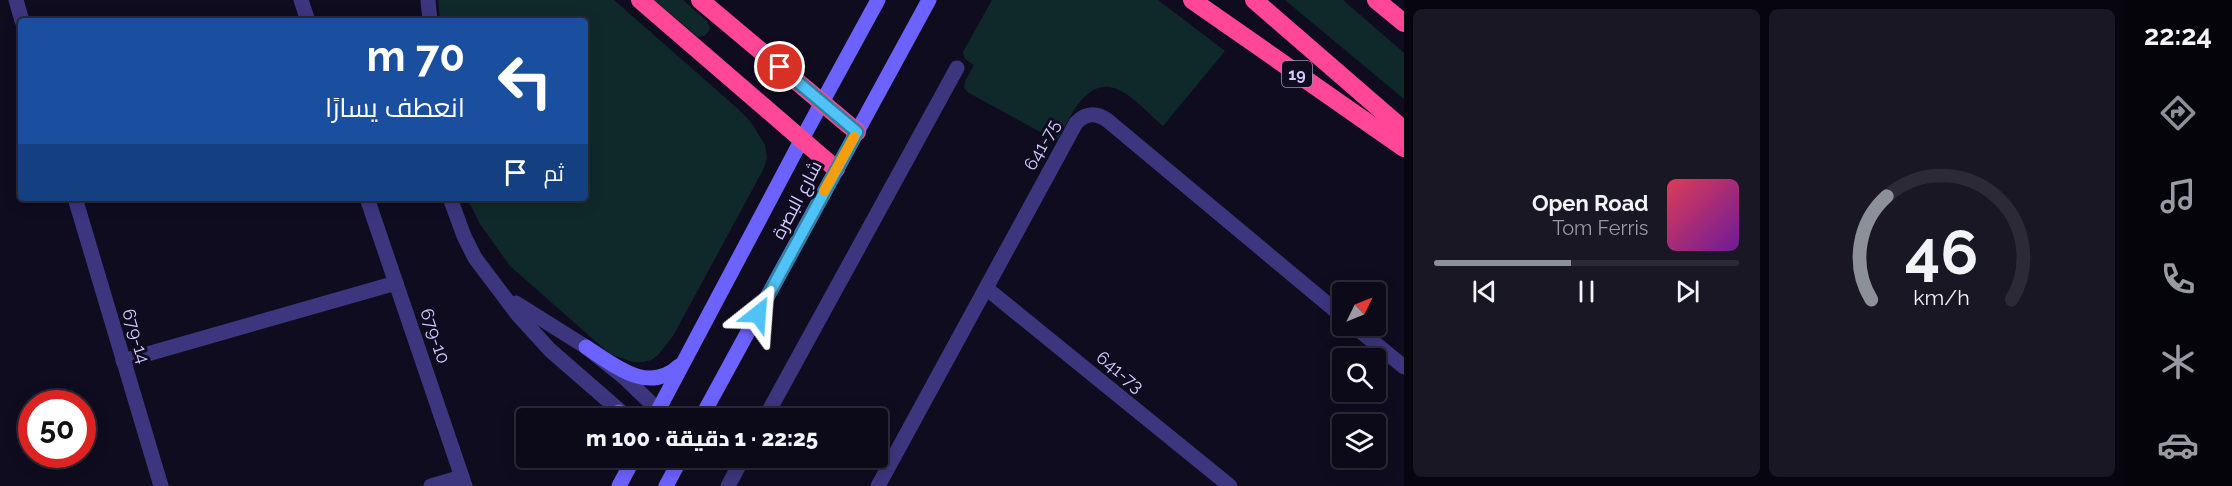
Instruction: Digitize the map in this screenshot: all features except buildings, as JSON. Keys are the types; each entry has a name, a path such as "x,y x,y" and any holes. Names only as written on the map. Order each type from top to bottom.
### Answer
{"highway":[{"path":"640,0 836,169"},
{"path":"700,0 857,132"},
{"name":"19","path":"1192,0 1404,148"},
{"path":"1254,0 1404,130"},
{"path":"1376,0 1404,23"}],"main road":[{"name":"شارع البصرة","path":"659,408 878,0"},
{"name":"شارع البصرة","path":"706,408 929,0"},
{"path":"586,347 629,373 648,379 656,379 670,373 688,354"},
{"path":"619,486 628,468"},
{"path":"666,486 676,468"}],"street":[{"path":"16,0 21,18"},
{"path":"301,0 307,18"},
{"path":"428,0 430,18"},
{"path":"770,408 957,68"},
{"name":"641-75","path":"878,486 1076,123 1083,116 1100,115 1107,120 1332,308"},
{"name":"679-14","path":"76,201 161,486"},
{"name":"679-10","path":"369,201 463,482"},
{"path":"451,201 469,247 518,315 550,350 615,408"},
{"path":"123,361 396,283"},
{"name":"641-73","path":"986,288 1230,486"},
{"path":"500,290 528,312 586,347 619,373 654,408"},
{"path":"1366,336 1404,368"},
{"path":"728,486 738,468"},
{"path":"431,486 463,482"}],"green space":[{"path":"438,0 614,0 737,108 750,121 765,145 767,158 763,170 673,336 651,360 633,362 610,354 510,266 480,224 468,201 588,201 588,18 440,18"},
{"path":"654,0 683,0 707,21 710,28 708,32 698,37"},
{"path":"992,0 1158,0 1225,51 1163,126 1123,92 1111,87 1100,87 1090,92 1074,109 1057,141 969,93 964,88 965,81 974,65 965,59 963,52"},
{"path":"1285,0 1343,0 1404,53 1404,99"}],"slow traffic":[{"path":"824,191 854,137"}],"route":[{"path":"758,314 857,132 780,67"}]}
